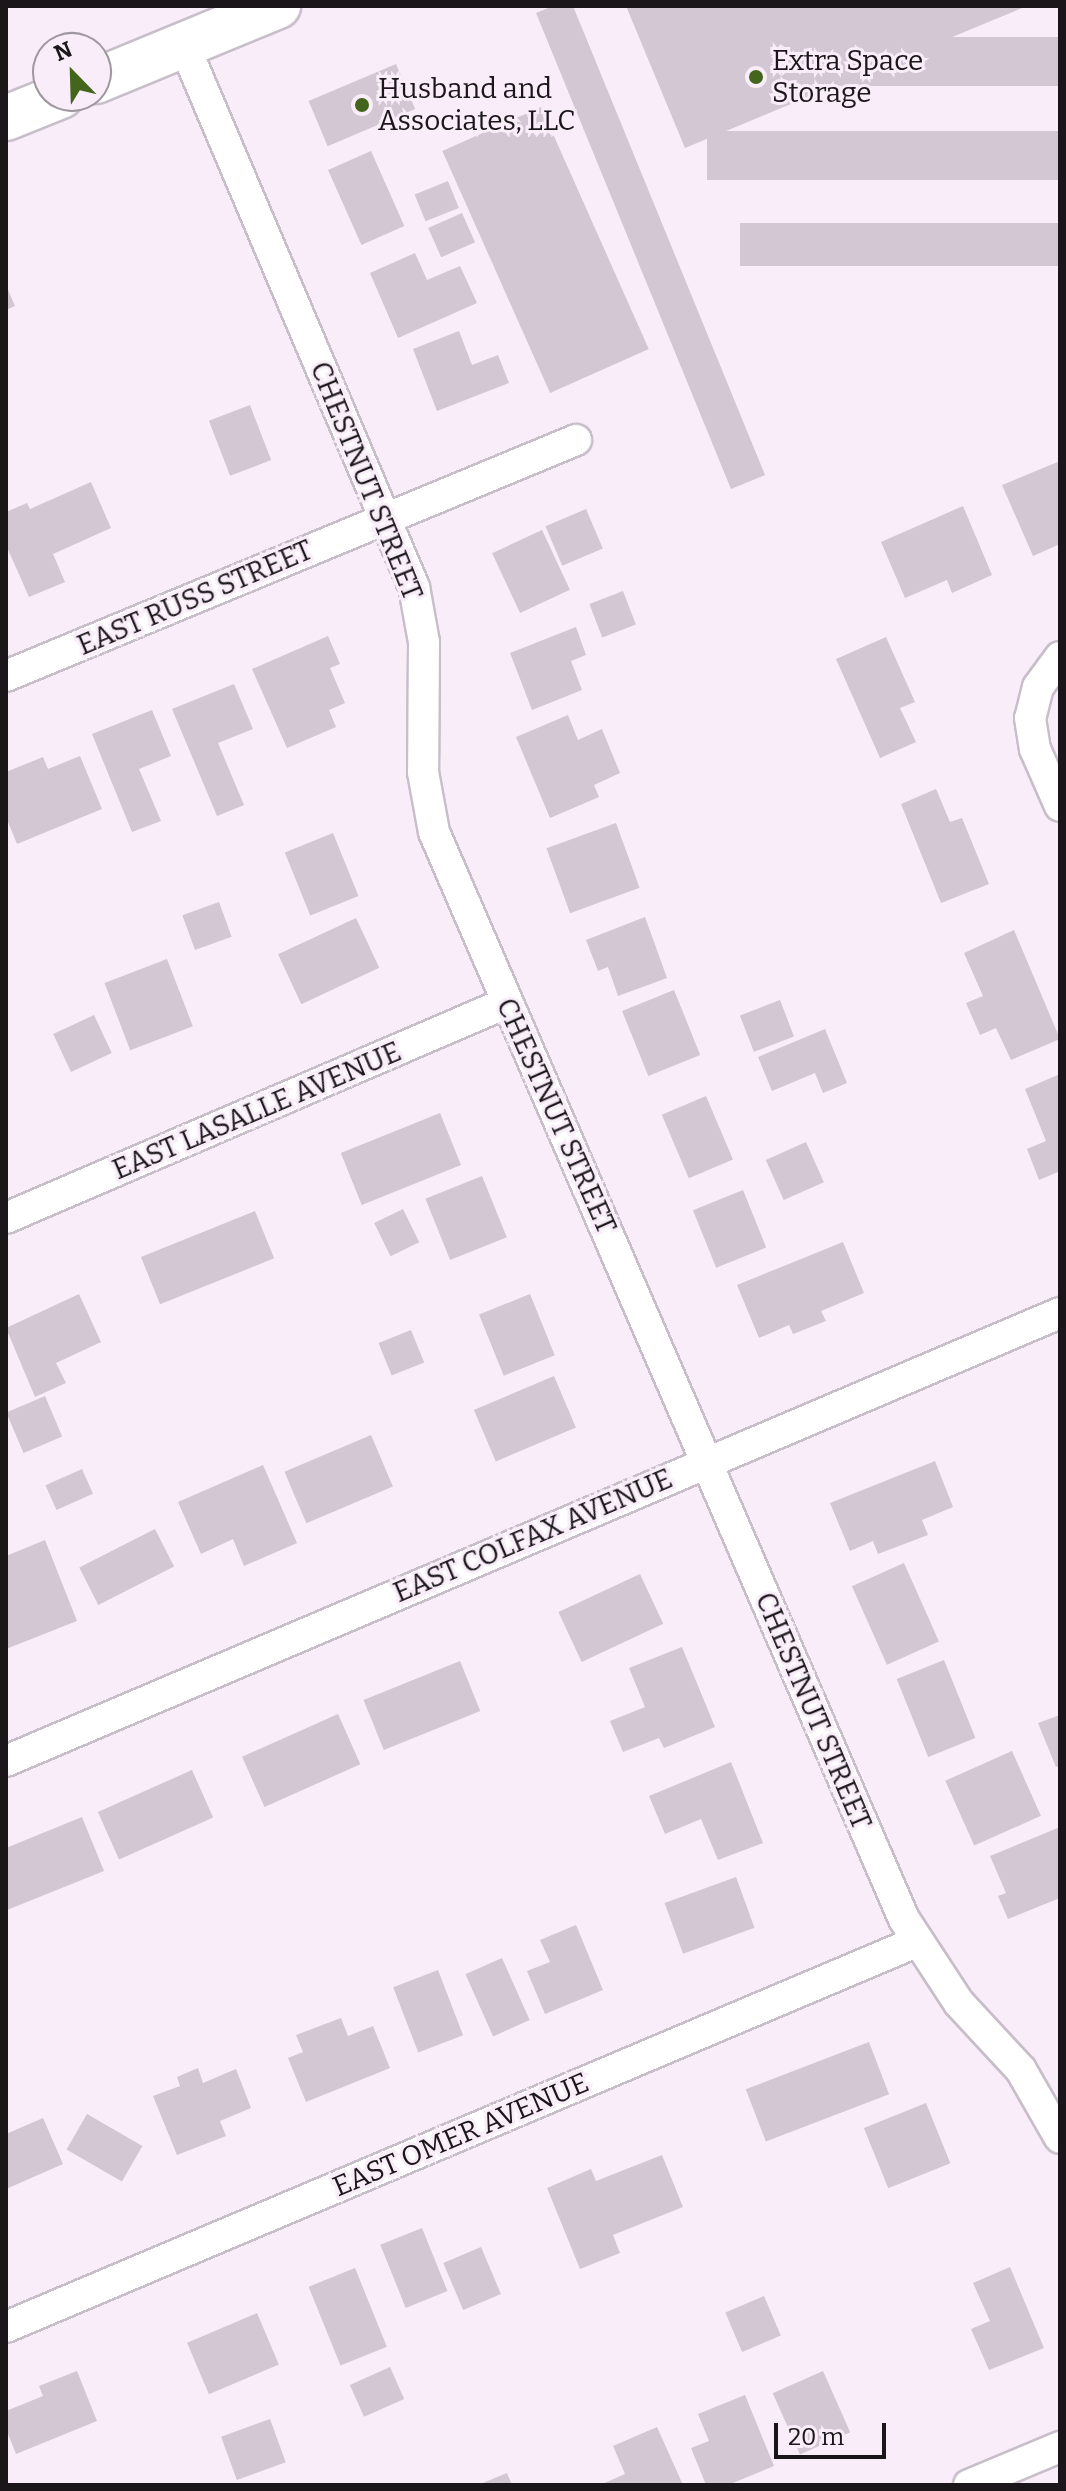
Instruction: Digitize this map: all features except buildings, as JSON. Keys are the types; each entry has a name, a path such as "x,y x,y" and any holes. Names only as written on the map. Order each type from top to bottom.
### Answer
{"main road":[{"path":"112,74 278,6"},
{"path":"6,118 32,108"}],"street":[{"name":"CHESTNUT STREET","path":"184,45 414,587 424,642 421,752 434,832 916,1942 959,2003 1021,2070 1060,2138"},
{"name":"EAST RUSS STREET","path":"6,676 576,440"},
{"path":"1060,657 1038,687 1030,718 1035,749 1060,806"},
{"name":"EAST LASALLE AVENUE","path":"6,1218 506,1003"},
{"name":"EAST COLFAX AVENUE","path":"6,1761 1060,1313"},
{"name":"EAST OMER AVENUE","path":"6,2327 916,1942"},
{"path":"969,2485 1060,2447"}],"place":[{"name":"Extra Space Storage","path":"756,77"},
{"name":"Husband and Associates, LLC","path":"362,105"}]}
